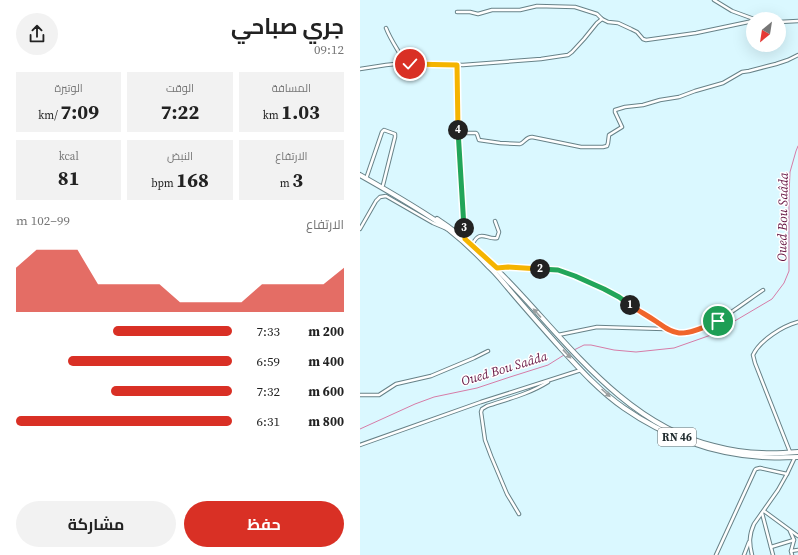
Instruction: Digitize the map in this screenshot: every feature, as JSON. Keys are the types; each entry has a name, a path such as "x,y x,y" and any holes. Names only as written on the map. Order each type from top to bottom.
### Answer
{"main road":[{"name":"RN 46","path":"360,172 444,223 465,241 581,370 624,408 645,422 682,439 712,450 762,458 796,457"},
{"name":"RN 46","path":"360,176 427,215 472,245 497,268 580,360 629,404 649,418 682,436 713,446 762,453 798,452"}],"street":[{"path":"714,0 732,11 746,17"},
{"path":"457,12 470,12 478,14 499,10 520,10 542,6 575,7 594,12 608,22 618,23 631,29 646,40 696,33 746,22"},
{"path":"360,68 405,63 457,65 541,59 568,55 602,19"},
{"path":"786,22 798,21"},
{"path":"386,28 405,63"},
{"path":"458,133 476,133 478,140 500,143 520,144 527,138 532,137 581,147 603,147 608,145 609,135 622,127 614,111 615,110 679,97 723,83 742,72 776,64 798,55"},
{"path":"457,65 458,133 465,241"},
{"path":"367,176 382,132 384,130 394,133 395,137 383,186"},
{"path":"360,229 376,201 380,197 386,196 448,230"},
{"path":"472,245 480,236 493,239 497,238 499,232 495,221"},
{"path":"497,268 508,267 558,270 594,284 619,297 666,328 674,332 681,333 689,332 713,324 763,290"},
{"path":"790,453 753,355 758,347 766,340 786,326 798,322"},
{"path":"558,335 597,327 666,328"},
{"path":"360,394 379,395 396,384 431,376 488,351"},
{"path":"360,445 482,402 581,370"},
{"path":"519,514 507,494 485,440 481,412 482,409 487,406 524,394 538,388 551,379"},
{"path":"744,555 749,542 751,530 778,490 796,457"},
{"path":"716,555 756,468 787,474"},
{"path":"763,512 798,536"},
{"path":"763,512 773,555"},
{"path":"790,530 794,540 792,553"},
{"path":"771,546 794,540"},
{"path":"749,542 752,555"},
{"path":"792,553 798,550"}],"waterway":[{"name":"Oued Bou Saâda","path":"574,350 584,345 636,352 674,348 711,335 772,299 784,283 789,271 790,172 798,146"},
{"name":"Oued Bou Saâda","path":"360,429 434,397 477,388 548,365 564,355"}],"route":[{"path":"410,64 457,65 458,133 465,239 497,268 552,269 575,276 619,297 674,332 689,332 718,321"}]}
